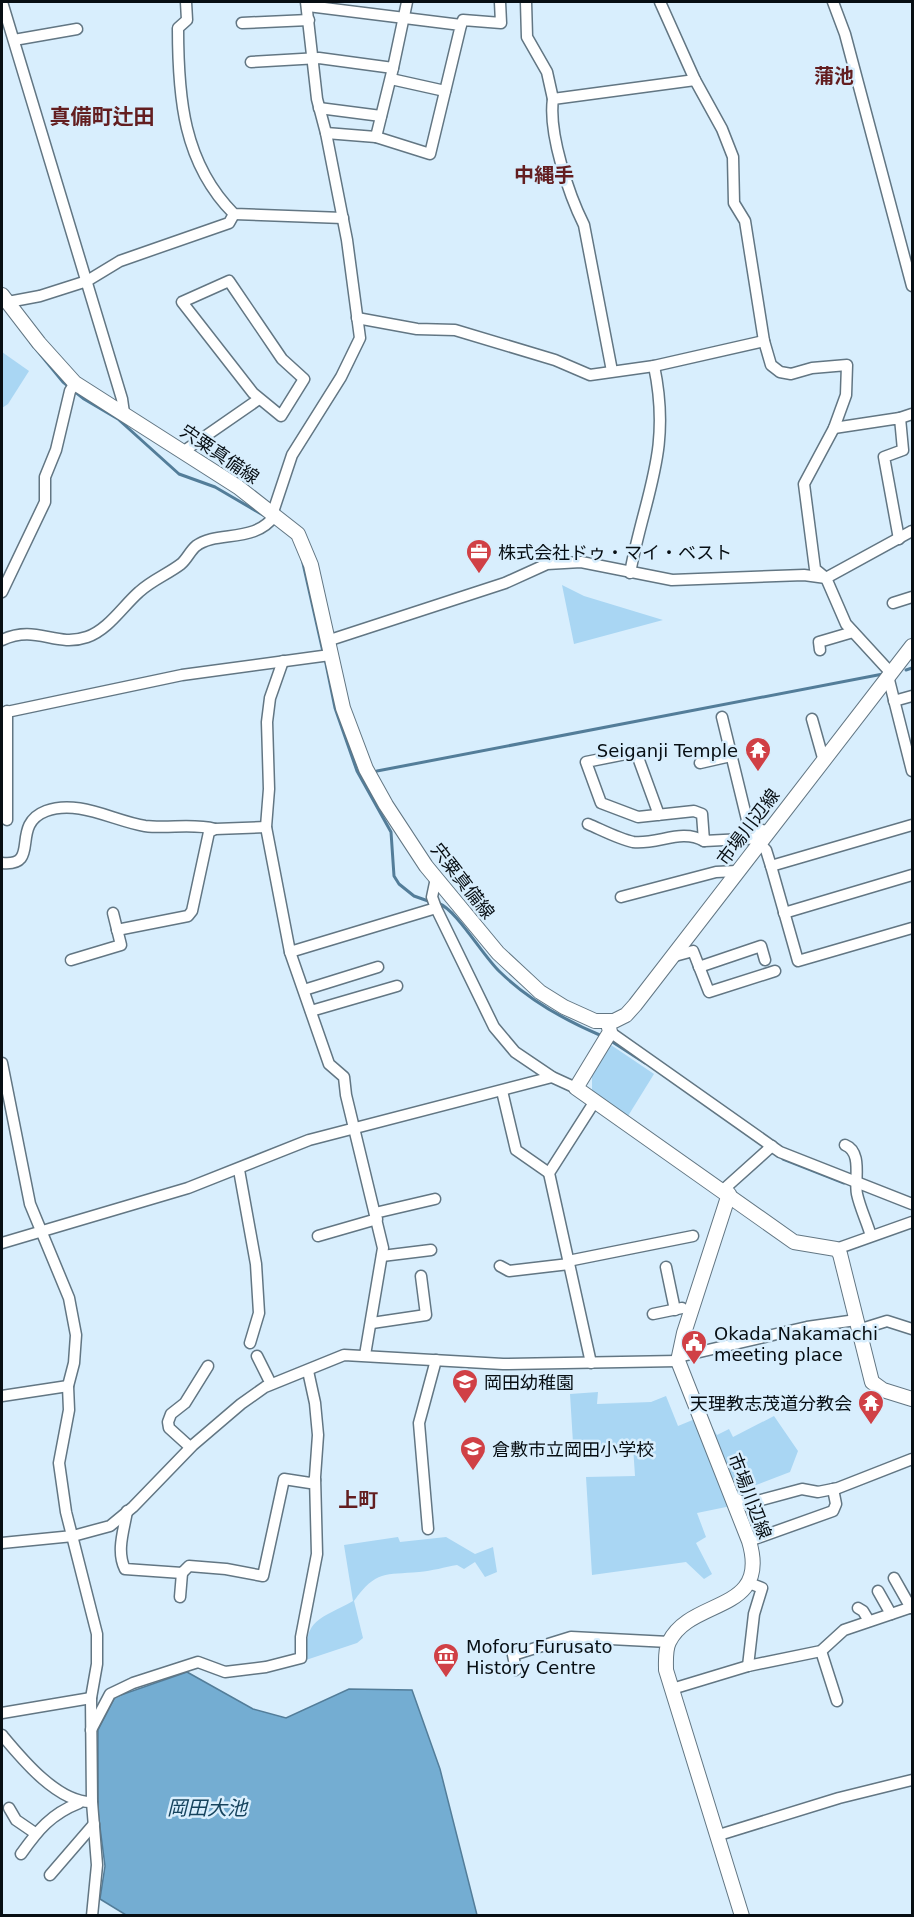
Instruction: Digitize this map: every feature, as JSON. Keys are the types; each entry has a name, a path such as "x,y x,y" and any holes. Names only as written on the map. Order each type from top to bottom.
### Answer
{"main road":[{"name":"宍粟真備線","path":"4,299 72,387 123,413 184,451 273,517 292,527 308,553 327,641 326,656 343,708 366,769 386,805 436,878 498,953 528,983 577,1014 609,1027"},
{"name":"市場川辺線","path":"609,1027 626,1015 912,646"},
{"path":"609,1027 576,1088 794,1242 836,1249 840,1254 872,1382 883,1389 912,1399"},
{"path":"678,1359 726,1192"},
{"name":"市場川辺線","path":"678,1359 681,1374 732,1496 748,1541 754,1561 753,1574 748,1583"},
{"path":"742,1916 719,1835 666,1670 669,1642 688,1624 738,1593 748,1583"}],"street":[{"path":"2,2 122,399 123,413"},
{"path":"186,2 187,20 178,28 178,81 189,140 199,168 234,214"},
{"path":"376,137 407,2"},
{"path":"326,133 376,137 430,154 462,20 501,23 500,2"},
{"path":"526,2 527,37 547,72 553,99 552,120 562,166 584,225 612,371"},
{"path":"660,2 695,80 723,129 733,157 734,202 745,221 764,341 771,365 780,372 790,374 847,365 846,395 834,428 804,484 815,569 826,578 846,624 889,675 912,771"},
{"path":"833,2 845,34 912,286"},
{"path":"2,639 23,632 62,640 88,637 99,631 151,582 182,564 196,546 205,542 236,537 273,517 292,454 340,377 360,338 343,218 319,108 307,4 461,25"},
{"path":"242,23 309,20"},
{"path":"14,40 77,29"},
{"path":"251,62 312,59 392,73 445,91"},
{"path":"553,99 695,80"},
{"path":"319,108 381,116"},
{"path":"234,214 343,218"},
{"path":"4,299 40,296 87,281 120,261 229,223 234,214"},
{"path":"230,281 282,359 304,379 281,416 259,399 253,393 182,302 230,281"},
{"path":"357,318 417,329 456,330 555,360 590,375 654,366 764,341"},
{"path":"630,573 659,454 662,425 661,396 654,366"},
{"path":"2,592 45,502 45,477 56,450 72,387"},
{"path":"184,451 259,399"},
{"path":"834,428 900,418 912,414"},
{"path":"899,539 884,457 903,450 900,418"},
{"path":"327,641 505,583 548,564 581,562 672,580 804,575 826,578 912,531"},
{"path":"893,603 912,597"},
{"path":"820,650 819,642 853,633"},
{"path":"7,820 4,712 182,675 326,656"},
{"path":"283,662 270,698 267,722 269,789 266,827 290,952 329,1064 344,1077 383,1248 365,1354"},
{"path":"894,700 912,696"},
{"path":"722,717 749,828 763,837 798,961 912,928"},
{"path":"812,719 823,758"},
{"path":"659,815 636,752 586,762 601,802 638,817 659,815 694,811 702,814 704,841"},
{"path":"700,763 731,756"},
{"path":"2,863 13,864 21,859 25,851 25,831 32,819 45,811 58,808 101,813 146,826 202,826 215,829 266,827"},
{"path":"588,825 634,842 683,835 696,836 704,841 763,837"},
{"path":"771,866 912,825"},
{"path":"117,930 188,916 192,911 206,840 209,832 215,829"},
{"path":"621,897 716,872 737,871"},
{"path":"784,913 912,875"},
{"path":"436,878 435,904 494,1027 515,1052 552,1077 576,1088"},
{"path":"290,952 435,904"},
{"path":"71,960 121,945 113,913"},
{"path":"699,967 761,946 765,960"},
{"path":"670,957 693,951 709,992 775,971"},
{"path":"304,990 378,967"},
{"path":"311,1011 398,986"},
{"path":"609,1027 770,1149 857,1186 912,1204"},
{"path":"2,1063 30,1204 69,1298 76,1335 74,1363 68,1386 69,1410 59,1462 60,1480 96,1634 97,1664 91,1698 90,1730 97,1865 92,1916"},
{"path":"2,1243 178,1191 238,1170 282,1149 354,1127 552,1077"},
{"path":"502,1091 516,1150 549,1173 591,1362"},
{"path":"549,1173 595,1101"},
{"path":"845,1145 853,1151 857,1186 871,1236"},
{"path":"726,1192 770,1149"},
{"path":"238,1170 256,1264 259,1313 250,1343"},
{"path":"318,1236 435,1199"},
{"path":"836,1249 912,1222"},
{"path":"500,1266 509,1271 568,1263 693,1236"},
{"path":"382,1256 431,1250"},
{"path":"666,1267 675,1310"},
{"path":"372,1323 426,1315 421,1276"},
{"path":"653,1314 694,1306"},
{"path":"2,1543 73,1536 110,1526 190,1448 241,1404 271,1384 344,1355 365,1354 503,1364 678,1359 807,1327 887,1321 912,1329"},
{"path":"257,1356 271,1384"},
{"path":"428,1529 419,1423 436,1360"},
{"path":"190,1448 169,1428 168,1422 171,1414 185,1402 208,1366"},
{"path":"90,1730 110,1694 133,1683 198,1662 225,1672 266,1667 301,1658 301,1637 317,1554 315,1480 318,1435 315,1403 308,1371"},
{"path":"2,1396 68,1386"},
{"path":"732,1496 741,1502 752,1504 802,1489 818,1492 833,1489 912,1459"},
{"path":"180,1597 182,1573 189,1566 226,1569 263,1576 284,1479 310,1483 315,1480"},
{"path":"748,1541 833,1511 836,1504 833,1489"},
{"path":"127,1511 121,1547 125,1569 182,1573"},
{"path":"672,1689 748,1666 821,1651 837,1634 869,1621 912,1608 894,1578"},
{"path":"748,1583 762,1588 754,1614 748,1666"},
{"path":"878,1591 891,1614"},
{"path":"858,1608 863,1611 869,1621"},
{"path":"516,1670 513,1655 572,1637 669,1642"},
{"path":"821,1651 837,1701"},
{"path":"2,1713 91,1698"},
{"path":"2,1735 32,1770 79,1803"},
{"path":"719,1835 839,1798 912,1780"},
{"path":"21,1854 35,1833 54,1814 79,1803 92,1802"},
{"path":"9,1808 16,1820 35,1833"},
{"path":"50,1875 94,1824"}],"shaded area":[{"path":"2,352 29,371 8,404 2,408"},
{"path":"562,585 584,596 663,620 574,644"},
{"path":"611,1045 654,1074 628,1116 592,1092 592,1076"},
{"path":"598,1392 597,1404 651,1402 666,1396 678,1426 695,1419 709,1422 717,1435 729,1429 733,1437 774,1416 798,1451 790,1472 728,1496 731,1506 697,1513 706,1537 696,1543 712,1574 704,1579 686,1562 592,1575 586,1477 635,1476 633,1446 581,1447 573,1443 570,1394"},
{"path":"398,1537 400,1542 446,1537 475,1554 493,1547 497,1572 485,1577 475,1562 464,1569 457,1565 389,1574 375,1579 354,1601 363,1638 357,1643 306,1660 306,1646 312,1628 324,1617 353,1601 344,1545"}],"water":[{"name":"岡田大池","path":"187,1672 253,1709 286,1718 349,1689 412,1690 440,1769 477,1915 126,1915 100,1899 105,1866 98,1812 98,1730 115,1697"}],"waterway":[{"path":"31,343 63,382 84,399 118,419 179,474 215,487 263,515"},
{"path":"302,559 323,652"},
{"path":"325,659 335,708 357,771 391,832 394,876 399,884 414,896 431,902"},
{"path":"906,670 912,668"},
{"path":"377,771 883,674"},
{"path":"438,903 453,914 500,972 523,992 548,1009 602,1036"},
{"path":"611,1041 645,1063"},
{"path":"783,1159 844,1183"}],"place":[{"name":"株式会社ドゥ・マイ・ベスト","path":"479,575"},
{"name":"Seiganji Temple","path":"758,773"},
{"name":"Okada Nakamachi meeting place","path":"694,1366"},
{"name":"岡田幼稚園","path":"465,1405"},
{"name":"天理教志茂道分教会","path":"871,1426"},
{"name":"倉敷市立岡田小学校","path":"473,1472"},
{"name":"Moforu Furusato History Centre","path":"446,1679"}],"district":[{"name":"蒲池","path":"834,76"},
{"name":"真備町辻田","path":"102,117"},
{"name":"中縄手","path":"544,175"},
{"name":"上町","path":"358,1500"}]}
